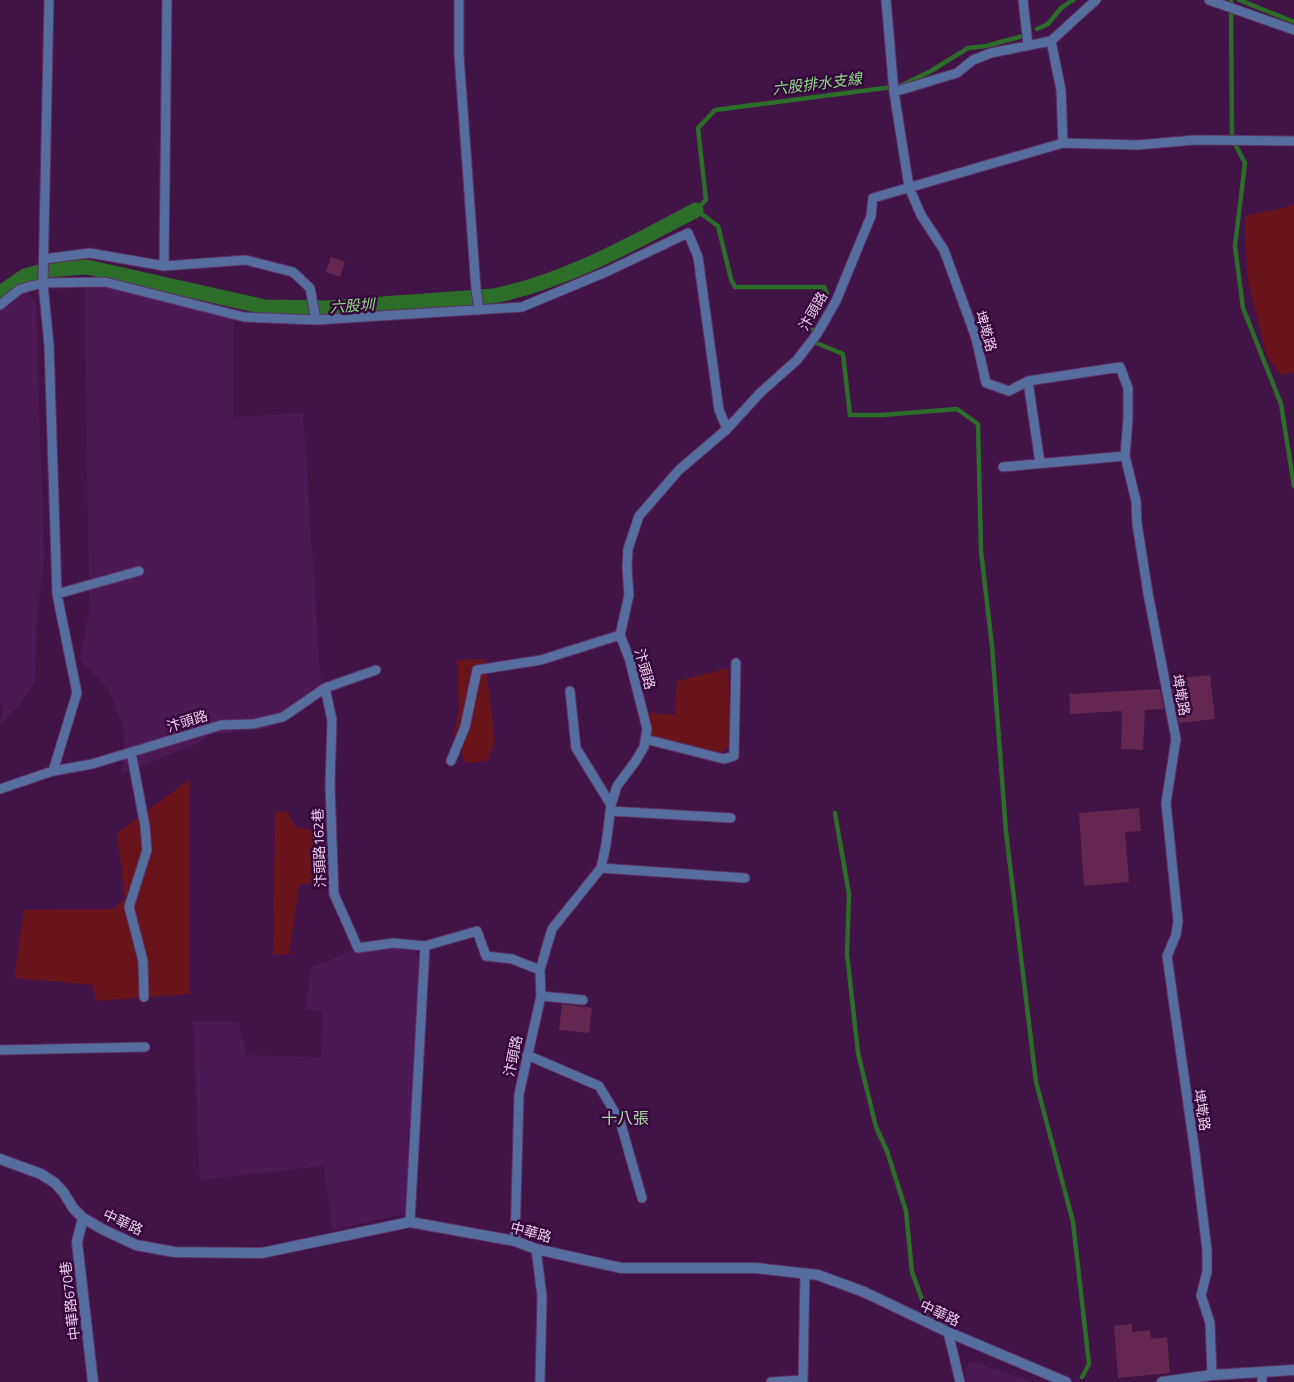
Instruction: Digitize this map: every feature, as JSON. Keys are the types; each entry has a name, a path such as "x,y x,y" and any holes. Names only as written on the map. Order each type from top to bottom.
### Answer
{"street":[{"name":"中華路","path":"0,1159 41,1174 55,1183 73,1208 83,1218 136,1245 174,1252 262,1253 410,1222 515,1241 536,1249 621,1268 756,1268 818,1275 864,1292 948,1332 1066,1382"},
{"name":"中華路670巷","path":"83,1218 77,1242 93,1382"},
{"path":"1162,1382 1212,1375 1262,1377 1294,1370"}],"lane":[{"path":"49,0 43,282 49,345 57,594 77,693 53,770"},
{"path":"164,266 167,0"},
{"path":"459,0 459,55 478,306"},
{"name":"埤墘路","path":"886,0 894,92 909,187 922,214 944,250 976,338 986,383 1009,391 1028,381 1120,367 1128,388 1125,456 1136,501 1136,524 1176,739 1166,803 1178,921 1176,935 1166,956 1195,1153 1206,1250 1207,1272 1201,1295 1210,1323 1212,1375"},
{"path":"1024,0 1028,45"},
{"path":"894,92 957,73 973,60 991,53 1051,41 1096,0"},
{"path":"1209,0 1294,30"},
{"path":"1051,41 1061,90 1063,143"},
{"path":"909,187 1063,143 1138,145 1195,140 1294,141"},
{"name":"汴頭路","path":"515,1241 519,1094 541,996 540,970 552,929 601,868 606,845 610,808 617,786 644,746 647,729 629,658 620,635 629,595 628,549 639,516 679,470 727,429 760,393 797,360 817,334 836,301 871,216 873,198 909,187"},
{"path":"0,305 20,289 43,282 105,282 244,317 315,317 478,306 522,307 606,272 688,233 698,257 719,410 727,429"},
{"path":"44,259 90,253 164,266 246,260 293,272 310,288 315,317"},
{"path":"1028,381 1040,463"},
{"path":"1003,467 1125,456"},
{"path":"57,594 139,571"},
{"path":"451,761 465,727 477,670 541,660 620,635"},
{"path":"645,740 724,759 734,756 736,663"},
{"name":"汴頭路","path":"0,788 53,770 92,764 221,725 254,724 283,717 325,688 376,670"},
{"name":"汴頭路162巷","path":"325,688 332,720 330,786 334,894 358,948 393,943 425,946 477,932 486,956 512,960 540,970"},
{"path":"570,691 576,748 610,808 731,818"},
{"path":"131,752 148,850 130,907 143,961 144,996"},
{"path":"601,868 745,878"},
{"path":"410,1222 425,946"},
{"path":"541,996 583,1000"},
{"path":"0,1050 145,1047"},
{"path":"527,1055 599,1086 620,1121 642,1198"},
{"path":"536,1249 542,1296 540,1382"},
{"path":"771,1382 803,1380 804,1273"},
{"path":"948,1332 960,1382"}],"shaded area":[{"path":"1294,204 1294,372 1281,375 1267,357 1247,277 1245,216"},
{"path":"85,285 104,287 233,319 233,417 303,413 321,685 290,704 270,728 209,735 197,744 122,773 125,733 109,690 80,660 89,613"},
{"path":"14,289 28,292 36,304 44,556 36,630 35,681 21,703 0,726 3,705 0,706 0,303"},
{"path":"485,659 495,742 487,761 466,763 454,734 459,711 457,660"},
{"path":"728,668 731,744 715,757 643,744 640,712 675,715 677,681"},
{"path":"190,779 190,994 96,1001 93,985 14,978 24,910 113,909 125,899 117,833"},
{"path":"275,811 287,812 296,827 317,831 320,881 299,885 289,954 273,955"},
{"path":"398,945 415,950 418,960 418,1060 408,1136 409,1213 332,1230 324,1166 200,1180 193,1021 238,1022 247,1055 321,1057 322,1012 305,1009 312,967 361,947"},
{"path":"971,1361 1033,1382 967,1382 964,1369"}],"building":[{"path":"331,257 345,262 340,277 326,272"},
{"path":"1210,675 1215,719 1179,723 1171,679"},
{"path":"1160,689 1164,709 1145,710 1143,750 1121,749 1122,711 1070,714 1069,694"},
{"path":"1139,808 1141,831 1125,832 1129,882 1084,886 1079,813"},
{"path":"562,1004 592,1008 589,1033 559,1030"},
{"path":"1132,1324 1132,1332 1150,1330 1151,1339 1167,1337 1170,1373 1118,1378 1114,1326"}],"waterway":[{"name":"六股排水支線","path":"1037,29 1048,24 1061,8 1073,0"},
{"path":"1231,0 1232,138 1245,163 1235,246 1243,308 1281,404 1294,486"},
{"name":"六股排水支線","path":"1239,0 1294,22"},
{"path":"1023,36 986,46 968,48 931,71 900,86 715,110 698,128 706,200 696,210 718,226 731,279 735,287 824,287 827,294 811,323 814,342 843,354 850,415 882,415 957,409 978,424 981,551 992,646 1006,832 1036,1082 1073,1222 1089,1364 1082,1377"},
{"name":"六股圳","path":"0,293 25,276 46,270 87,267 265,307 327,308 493,296 520,290 572,272 696,210"},
{"path":"835,813 849,894 847,954 858,1053 876,1127 887,1151 906,1211 912,1272 927,1313"}],"district":[{"name":"十八張","path":"625,1118"}]}
